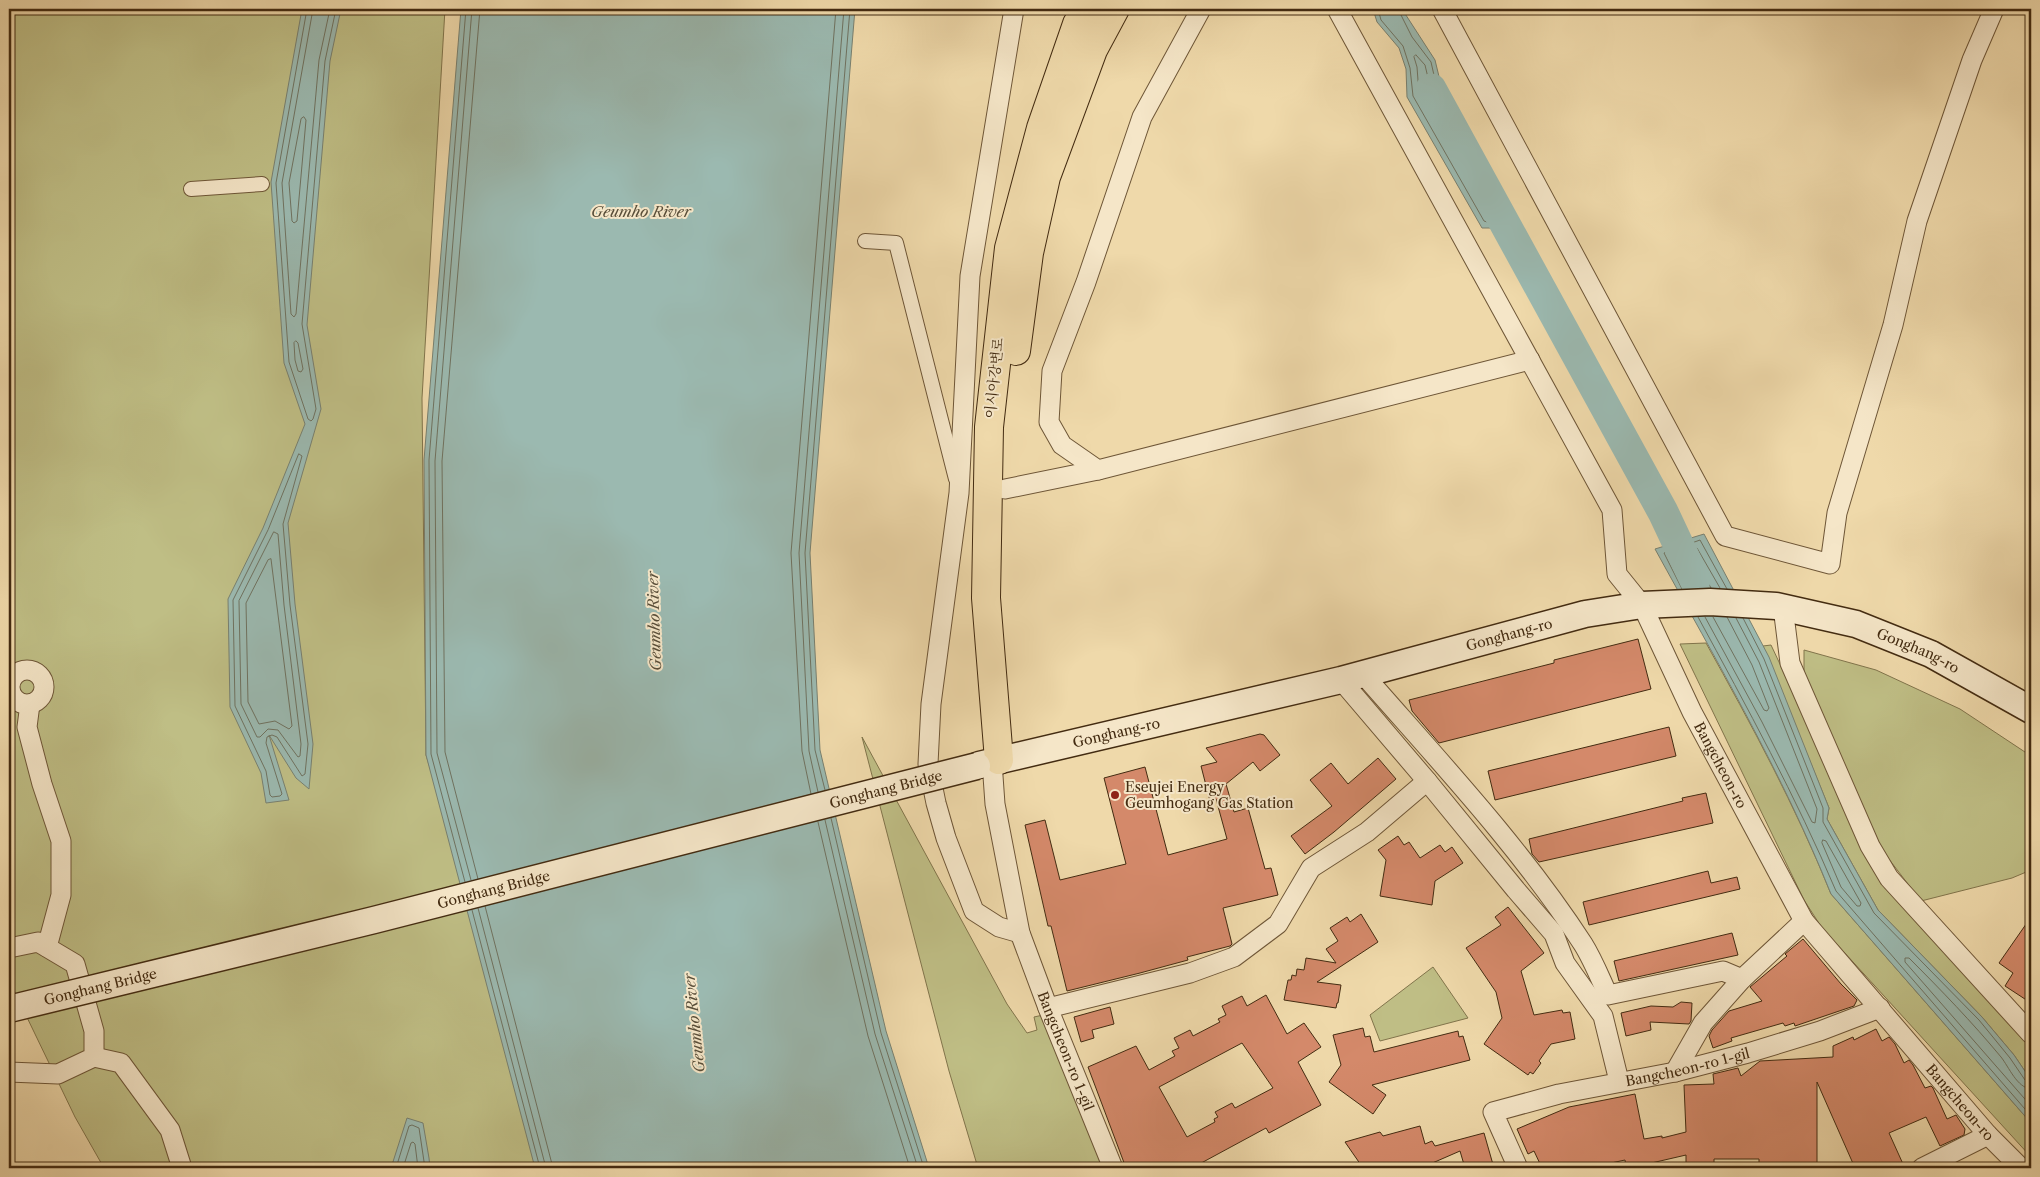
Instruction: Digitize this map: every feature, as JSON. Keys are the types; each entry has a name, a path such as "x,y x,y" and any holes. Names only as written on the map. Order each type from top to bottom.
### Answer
{"highway":[{"name":"이시아강변로","path":"996,761 986,598 989,427 1009,248 1041,128 1077,24 1086,9"},
{"name":"이시아강변로","path":"996,761 1004,636 1005,430 1029,253 1046,177 1093,50 1115,9"}],"main road":[{"name":"Gonghang-ro","path":"996,761 1352,677 1585,614 1642,606 1710,602 1783,607 1856,624 1930,654 2031,710"},
{"name":"Gonghang Bridge","path":"9,1009 374,920 996,761"}],"street":[{"path":"1014,9 970,276 960,493 931,704 928,764 946,838 974,911 999,927 1020,934"},
{"path":"1098,470 1062,445 1049,422 1052,371 1086,282 1142,116 1201,9"},
{"name":"Bangcheon-ro","path":"1337,9 1612,510 1617,574 1642,606 1692,712 1804,921 1988,1135 2021,1168"},
{"path":"1442,9 1725,536 1830,564 1837,513 1893,325 1917,221 1972,60 1994,9"},
{"path":"191,189 262,184"},
{"path":"866,241 896,243 960,493"},
{"path":"1005,489 1098,470 1530,360"},
{"path":"1783,607 1790,663 1870,846 1889,878 2031,1034"},
{"path":"1352,677 1428,781 1554,934 1565,963 1603,1016 1619,1081"},
{"path":"1352,677 1488,818 1538,881 1584,945 1608,995 1723,970 1742,979"},
{"path":"30,704 27,726 42,784 61,841 61,895 47,947"},
{"name":"Bangcheon-ro 1-gil","path":"996,761 995,804 1020,934 1113,1168"},
{"path":"1048,1008 1190,973 1234,957 1278,924 1311,868 1367,832 1428,781"},
{"path":"1675,1072 1703,1023 1742,979 1804,921"},
{"path":"9,948 38,942 75,964 94,1031 94,1057"},
{"name":"Bangcheon-ro 1-gil","path":"1518,1168 1493,1112 1559,1094 1619,1081 1675,1072 1820,1031 1880,1008"},
{"path":"9,1072 58,1074 94,1057 121,1063 170,1130 182,1168"},
{"path":"1922,1168 1988,1135"}],"shaded area":[{"path":"9,9 445,9 422,398 426,755 553,1168 104,1168 75,1117 9,980"},
{"path":"1706,643 1788,798 1831,894 2031,1123 2031,1157 1822,928 1804,900 1680,644"},
{"path":"1771,645 1874,864 1895,894 2031,1045 2031,1080 2014,1055 1982,1017 1878,910 1827,819 1829,808 1763,646"},
{"path":"1804,650 1876,670 1960,709 2031,756 2031,870 2012,878 1921,901 1875,841 1804,672"},
{"path":"862,737 1007,1004 1027,1033 1037,1030 1034,1017 1043,1015 1103,1168 978,1168 949,1071"},
{"path":"1433,967 1468,1018 1380,1041 1370,1015"}],"water":[{"path":"302,9 341,9 330,61 307,325 321,409 288,523 295,604 313,744 309,789 296,778 269,735 289,800 266,803 261,773 230,707 228,599 263,528 305,424 284,363 271,182"},
{"name":"Geumho River","path":"461,9 855,9 810,553 820,750 886,1031 929,1168 535,1168 426,755 424,460"},
{"path":"1373,9 1402,9 1435,60 1451,126 1498,228 1482,228 1407,97 1406,69 1399,48 1377,22"},
{"path":"1704,534 1769,657 1829,808 1827,819 1878,910 1982,1017 2014,1055 2031,1080 2031,1123 1831,894 1771,762 1655,549"},
{"path":"407,1118 423,1123 430,1168 391,1168"}],"building":[{"path":"1638,639 1651,689 1439,743 1412,711 1409,700 1554,663 1554,660"},
{"path":"1669,727 1676,756 1495,800 1488,771"},
{"path":"1260,734 1264,735 1280,755 1260,771 1253,762 1226,784 1234,812 1248,808 1265,869 1271,868 1278,895 1223,908 1232,944 1230,946 1187,957 1188,960 1067,991 1051,926 1048,926 1025,825 1045,820 1060,880 1126,864 1104,778 1145,767 1168,855 1227,839 1216,799 1210,801 1201,766 1217,762 1206,748"},
{"path":"1378,758 1396,779 1305,854 1291,836 1332,806 1310,780 1331,763 1348,784"},
{"path":"1706,793 1713,823 1539,862 1532,854 1529,839 1683,801 1682,798"},
{"path":"1398,836 1404,845 1409,842 1420,858 1440,845 1445,852 1452,847 1463,863 1435,881 1432,905 1380,896 1386,860 1378,850"},
{"path":"1708,871 1711,883 1737,877 1740,889 1589,925 1583,902"},
{"path":"1508,907 1544,953 1521,971 1534,1015 1562,1010 1563,1013 1570,1012 1575,1039 1551,1044 1539,1061 1541,1063 1533,1074 1530,1072 1528,1075 1484,1044 1502,1018 1496,992 1466,948 1501,925 1495,917"},
{"path":"1361,914 1378,942 1317,982 1341,985 1336,1008 1284,1000 1288,980 1291,980 1292,975 1296,976 1297,969 1304,970 1306,958 1336,963 1326,949 1338,941 1330,928 1347,917 1350,922"},
{"path":"2031,917 2031,1003 2005,986 2013,973 1999,963"},
{"path":"1732,933 1738,955 1619,981 1614,961"},
{"path":"1803,939 1857,1000 1854,1006 1795,1026 1794,1023 1785,1026 1783,1023 1731,1038 1732,1041 1713,1048 1709,1036 1712,1030 1729,1011 1762,1001 1750,987 1787,956 1785,954"},
{"path":"1266,995 1287,1034 1304,1023 1321,1047 1298,1062 1321,1105 1269,1133 1266,1128 1192,1168 1126,1168 1088,1067 1136,1046 1149,1070 1175,1056 1172,1051 1179,1048 1174,1038 1190,1030 1193,1036 1220,1022 1218,1019 1226,1015 1222,1006 1242,996 1247,1006","holes":["1242,1043 1273,1088 1235,1108 1232,1103 1215,1112 1218,1117 1214,1119 1215,1122 1187,1137 1159,1087"]},
{"path":"1681,1002 1692,1003 1691,1021 1689,1024 1650,1022 1651,1030 1626,1036 1621,1013 1651,1006 1673,1007"},
{"path":"1110,1007 1114,1024 1092,1030 1094,1038 1081,1042 1074,1017"},
{"path":"1363,1028 1365,1037 1370,1036 1374,1052 1458,1031 1459,1037 1463,1036 1470,1060 1372,1085 1386,1095 1373,1114 1329,1082 1341,1065 1333,1035"},
{"path":"1876,1029 1882,1041 1889,1037 1895,1044 1904,1063 1909,1060 1925,1088 1931,1086 1933,1088 1947,1119 1956,1115 1965,1129 1964,1135 1940,1146 1926,1117 1889,1133 1903,1164 1894,1168 1855,1168 1817,1082 1817,1168 1759,1168 1759,1159 1714,1159 1714,1168 1686,1168 1686,1155 1630,1168 1626,1168 1625,1160 1588,1168 1542,1168 1534,1151 1528,1154 1517,1129 1569,1107 1635,1094 1644,1139 1662,1136 1662,1138 1686,1132 1684,1085 1714,1084 1713,1074 1738,1068 1741,1076 1760,1061 1833,1057 1833,1046 1853,1037 1854,1040"},
{"path":"1420,1126 1425,1144 1432,1141 1435,1146 1484,1133 1494,1168 1465,1168 1460,1151 1421,1168 1363,1168 1345,1142 1380,1132 1383,1136"}],"waterway":[{"path":"1431,89 1663,512 1695,580"}],"place":[{"name":"Eseujei Energy Geumhogang Gas Station","path":"1115,795"}]}
